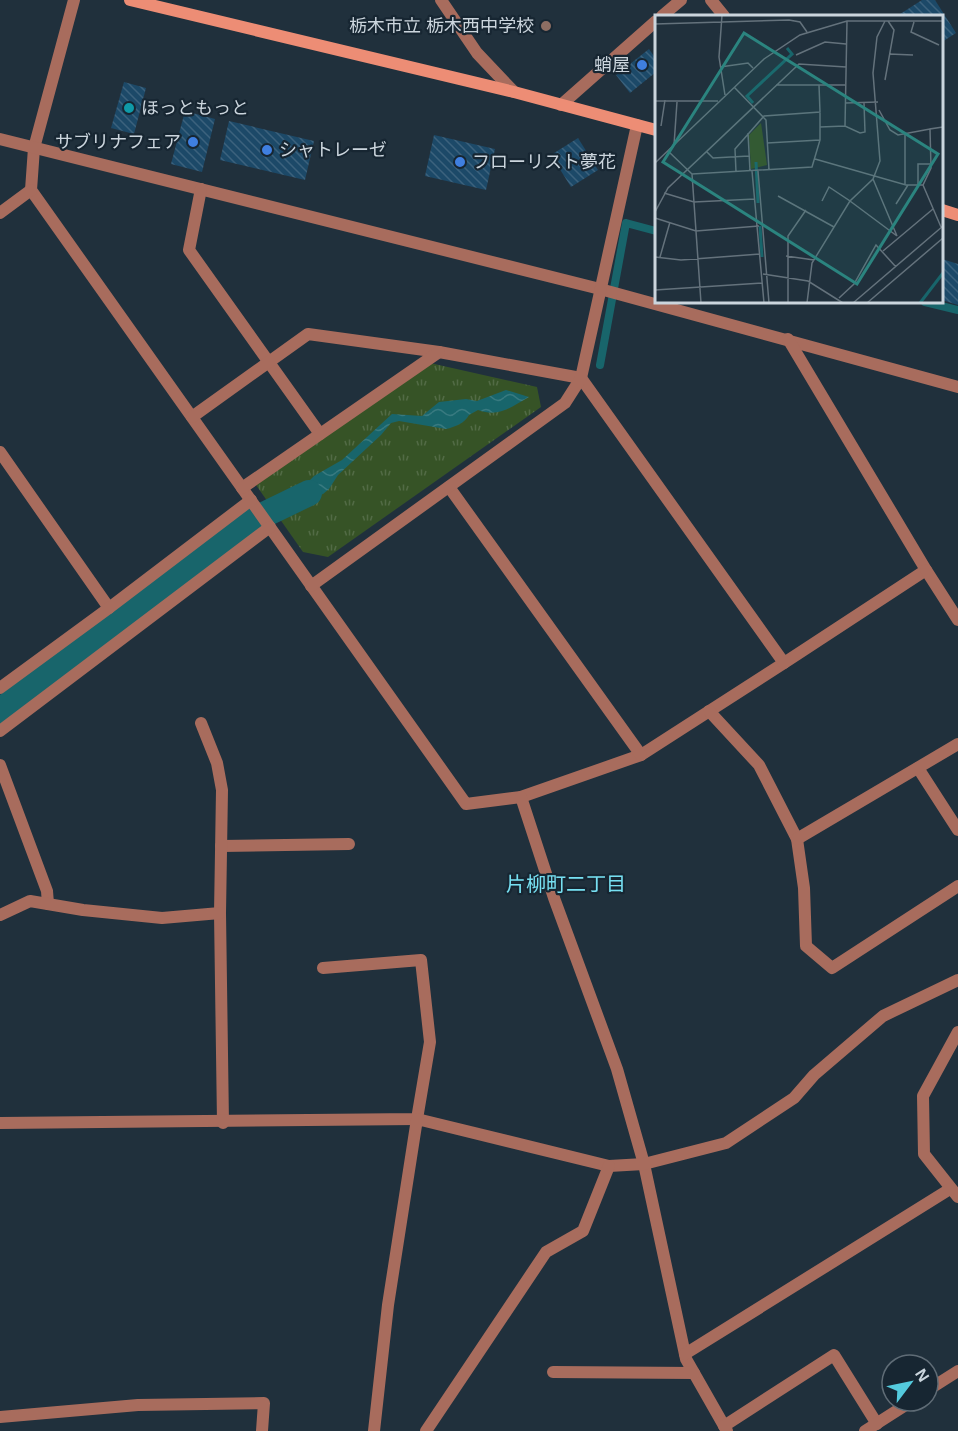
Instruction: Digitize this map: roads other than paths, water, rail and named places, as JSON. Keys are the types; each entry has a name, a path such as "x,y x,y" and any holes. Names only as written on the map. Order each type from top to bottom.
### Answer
{"street":[{"path":"74,0 34,147 31,190 466,804 521,796 640,755 926,570"},
{"path":"130,0 513,92 655,130"},
{"path":"441,0 477,52 513,92"},
{"path":"663,15 681,0"},
{"path":"711,0 723,15"},
{"path":"561,105 655,23"},
{"path":"311,586 565,403 581,378 637,125"},
{"path":"0,139 600,289 958,387"},
{"path":"201,189 189,250 321,434"},
{"path":"0,213 31,190"},
{"path":"943,210 958,215"},
{"path":"192,417 308,334 439,352 581,378 784,663"},
{"path":"788,339 958,620"},
{"path":"242,488 439,352"},
{"path":"0,452 109,608"},
{"path":"449,487 640,755"},
{"path":"0,688 251,500"},
{"path":"0,730 270,527"},
{"path":"710,711 759,765 797,839 804,888 806,946 832,968 958,886"},
{"path":"201,723 210,743 222,790 220,913 223,1122"},
{"path":"797,839 958,744"},
{"path":"0,765 46,891 48,904"},
{"path":"918,768 958,830"},
{"path":"521,796 554,898 617,1069 644,1164 685,1354 726,1429 834,1355 871,1427 893,1413"},
{"path":"221,846 350,844"},
{"path":"0,915 30,901 83,910 162,918 220,913"},
{"path":"323,968 421,960 430,1042 388,1305 374,1431"},
{"path":"0,1123 417,1119 609,1166 644,1164 726,1143 794,1098 814,1075 883,1016 958,980"},
{"path":"685,1354 954,1193 924,1154 923,1096 958,1032"},
{"path":"426,1431 546,1252 583,1231 609,1166"},
{"path":"940,1382 958,1371"},
{"path":"553,1372 694,1373"},
{"path":"0,1417 138,1405 264,1402 262,1431"}],"water":[{"path":"506,390 529,397 499,412 478,410 459,424 446,429 399,421 391,423 338,475 323,494 312,498 307,490 307,483 314,476 342,460 392,414 422,416 439,402 466,399 477,401"}],"waterway":[{"path":"600,365 626,223 655,231"},
{"path":"929,303 958,310"},
{"path":"0,711 249,522 309,493"}],"place":[{"name":"栃木市立 栃木西中学校","path":"546,26"},
{"name":"蛸屋","path":"642,65"},
{"name":"ほっともっと","path":"129,108"},
{"name":"サブリナフェア","path":"193,142"},
{"name":"シャトレーゼ","path":"267,150"},
{"name":"フローリスト夢花","path":"460,162"}],"district":[{"name":"片柳町二丁目","path":"566,884"}]}
